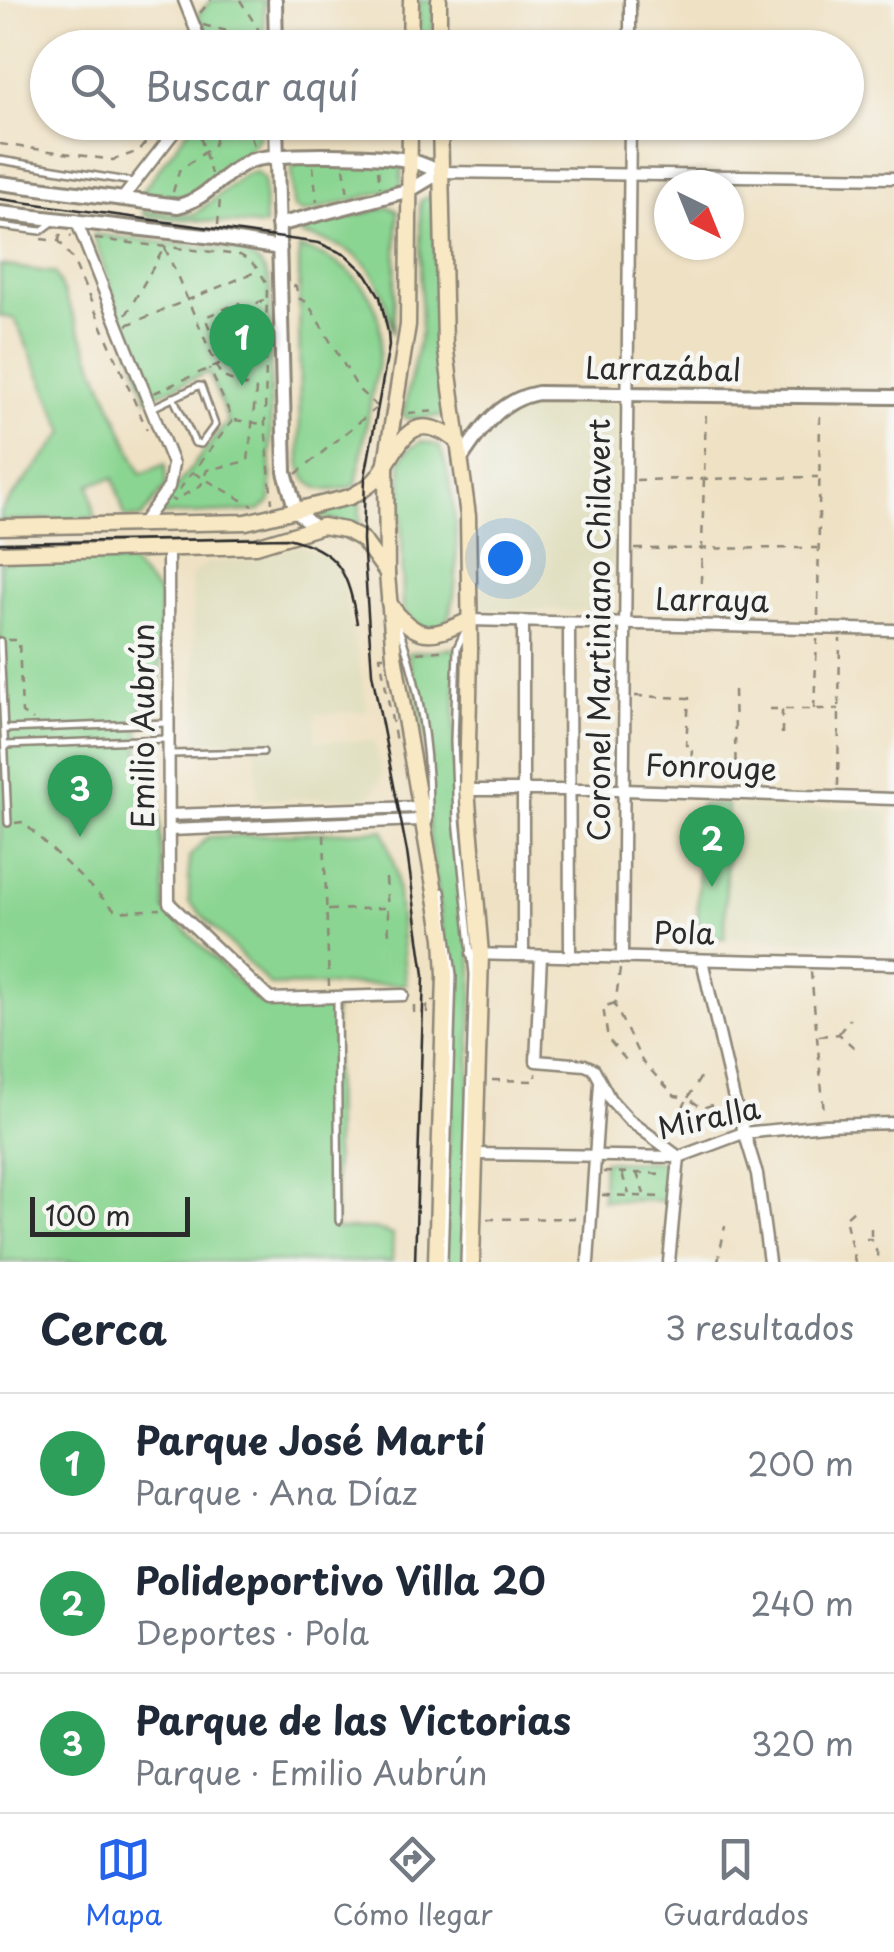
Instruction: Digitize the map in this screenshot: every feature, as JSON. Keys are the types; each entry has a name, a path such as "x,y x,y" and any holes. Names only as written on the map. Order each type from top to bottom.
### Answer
{"main road":[{"path":"410,30 411,0"},
{"path":"439,0 439,30"},
{"path":"410,140 408,325 386,462 387,574 419,814 446,976 436,1262"},
{"path":"440,140 445,344 466,498 470,620 466,790 476,954 478,1072 472,1262"},
{"path":"0,527 246,522 364,490 406,435 422,426 437,428 456,440"},
{"path":"84,526 84,552"},
{"path":"0,553 264,546 314,527 344,530 363,540 387,574"},
{"path":"389,602 406,624 424,634 436,634 470,620"}],"street":[{"path":"184,0 195,30"},
{"path":"271,30 275,0"},
{"path":"630,0 630,30"},
{"path":"128,200 136,182 168,140"},
{"path":"277,140 287,482 296,511 314,527"},
{"name":"Coronel Martiniano Chilavert","path":"622,958 630,140"},
{"path":"0,183 170,206 194,201 244,164 277,157 410,160 440,172 894,178"},
{"path":"278,225 410,190 440,172"},
{"path":"128,200 138,217 130,227"},
{"path":"0,213 280,248"},
{"path":"76,220 173,464 172,480 165,494 141,526"},
{"name":"Larrazábal","path":"460,460 489,420 517,399 548,392 894,397"},
{"name":"Emilio Aubrún","path":"168,550 170,902"},
{"name":"Larraya","path":"470,620 894,630"},
{"path":"523,622 523,956"},
{"path":"569,624 570,956"},
{"name":"Fonrouge","path":"466,790 691,791 894,799"},
{"path":"170,815 419,814"},
{"path":"170,830 324,825 419,814"},
{"path":"170,902 270,999 403,995"},
{"name":"Pola","path":"476,954 894,964"},
{"path":"541,956 536,1062 594,1069 628,1120 679,1157 669,1262"},
{"path":"702,960 734,1099 757,1174 769,1262"},
{"path":"588,1262 600,1083"},
{"name":"Miralla","path":"475,1154 679,1157 743,1133 894,1123"}],"lane":[{"path":"0,160 136,182"},
{"path":"0,226 41,232 56,218"},
{"path":"152,408 173,398 200,386 215,425 201,444 196,443 173,398"},
{"path":"389,602 408,653 426,740 429,836 448,918 453,975 444,1262"},
{"path":"464,1262 476,954 458,819 454,742 457,648 470,620"},
{"path":"0,640 8,823"},
{"path":"5,729 169,723"},
{"path":"6,745 169,738"},
{"path":"170,754 263,752"},
{"path":"333,998 339,1222"}],"path":[{"path":"211,0 192,22 220,30"},
{"path":"240,0 260,30"},
{"path":"0,144 113,160 140,151 148,140"},
{"path":"201,140 218,185 214,237"},
{"path":"170,206 178,171 214,145 215,140"},
{"path":"252,140 259,159"},
{"path":"312,157 318,214"},
{"path":"343,158 349,206"},
{"path":"377,158 382,198"},
{"path":"148,431 73,260 58,241 60,235 240,255 260,270 267,284 268,299 265,424 272,502 263,512 193,472"},
{"path":"164,246 221,376 256,390 248,461 207,470 200,486 174,501 165,494"},
{"path":"118,329 164,246"},
{"path":"118,329 260,270"},
{"path":"282,284 296,286 298,298 307,302 358,390 376,408 455,410"},
{"path":"242,310 268,299"},
{"path":"239,302 252,335 228,346 218,350 205,317 239,302"},
{"path":"147,396 268,343"},
{"path":"228,346 233,358"},
{"path":"700,628 706,396"},
{"path":"814,709 820,398"},
{"path":"287,482 376,408"},
{"path":"233,420 265,424"},
{"path":"625,480 820,477"},
{"path":"624,548 818,548"},
{"path":"838,798 840,628"},
{"path":"0,640 20,640 22,713 33,720"},
{"path":"408,653 457,648"},
{"path":"734,690 736,793"},
{"path":"625,695 690,698 686,745 692,745 691,791"},
{"path":"770,709 840,709"},
{"path":"782,709 782,734"},
{"path":"8,823 23,822 117,912 158,911 170,902"},
{"path":"324,825 333,998"},
{"path":"386,878 389,936"},
{"path":"327,910 387,908"},
{"path":"622,958 614,1006 604,1007 608,1038 626,1060"},
{"path":"810,962 825,1125"},
{"path":"615,992 616,1006 642,1061 675,1096 688,1098 702,1108 734,1099"},
{"path":"403,995 414,1002 427,1001 427,1013"},
{"path":"414,1002 414,1013"},
{"path":"818,1036 838,1034 850,1019"},
{"path":"838,1034 859,1052"},
{"path":"478,1072 490,1072 490,1080 536,1080 536,1062"},
{"path":"662,1145 702,1075"},
{"path":"592,1172 677,1175"},
{"path":"621,1172 630,1196"},
{"path":"637,1173 644,1196"},
{"path":"591,1194 674,1197"},
{"path":"474,1209 486,1209 486,1218 590,1218"},
{"path":"855,1262 845,1218 856,1209"},
{"path":"718,1262 726,1226"},
{"path":"871,1228 868,1239 881,1262"}],"shaded area":[{"path":"545,400 617,401 612,611 480,609 481,464 486,441 495,425 508,415"},
{"path":"298,545 329,559 340,573 368,711 316,714 316,741 374,741 382,776 370,797 258,800 255,743 197,741 191,577 206,564 258,559"},
{"path":"727,805 880,809 888,817 889,927 878,942 725,938"}],"green space":[{"path":"211,0 264,0 264,30 204,30 198,15"},
{"path":"419,0 433,0 433,30 419,30"},
{"path":"180,140 256,140 225,172 193,195 183,198 141,193"},
{"path":"298,162 397,163 402,168 401,187 303,213 293,207 291,170"},
{"path":"256,172 264,179 265,226 145,216 143,211 194,215 245,174"},
{"path":"432,195 439,342 448,411 444,416 408,419 403,415 421,331 420,201"},
{"path":"389,207 398,211 393,334 382,294 367,266 341,247 301,235 302,229"},
{"path":"93,234 238,251 265,272 270,284 271,501 259,511 159,515 159,509 228,421 208,372 147,399"},
{"path":"299,248 347,270 369,295 380,327 379,360 356,485 338,490 314,486 300,465"},
{"path":"0,265 55,273 141,474 165,464 166,486 141,518 125,517 114,478 90,484 95,518 0,521 0,512 65,432 15,319 0,316"},
{"path":"421,441 439,446 445,462 456,539 454,593 449,614 441,627 425,630 407,616 403,607 401,460"},
{"path":"360,499 360,527 318,517 319,511"},
{"path":"128,560 160,595 161,691 139,711 139,752 157,768 165,910 258,1002 334,1004 335,1229 375,1229 393,1235 392,1262 0,1262 0,562"},
{"path":"457,648 457,819 473,974 464,1262 444,1262 453,1008 429,836 426,740 408,653"},
{"path":"700,805 727,805 725,938 697,938"},
{"path":"384,830 396,871 406,984 271,986 189,902 189,857 208,837"},
{"path":"603,1161 671,1162 670,1201 602,1200"}],"tram line":[{"path":"0,199 319,243 346,255 367,275 380,297 389,346 365,477 363,540 372,673 407,852 424,975 415,1262"},
{"path":"0,543 287,538 319,549 338,566 350,590 357,623"}],"place":[{"name":"Parque José Martí","path":"242,386"},
{"name":"Parque de las Victorias","path":"80,837"},
{"name":"Polideportivo Villa 20","path":"712,887"}]}
